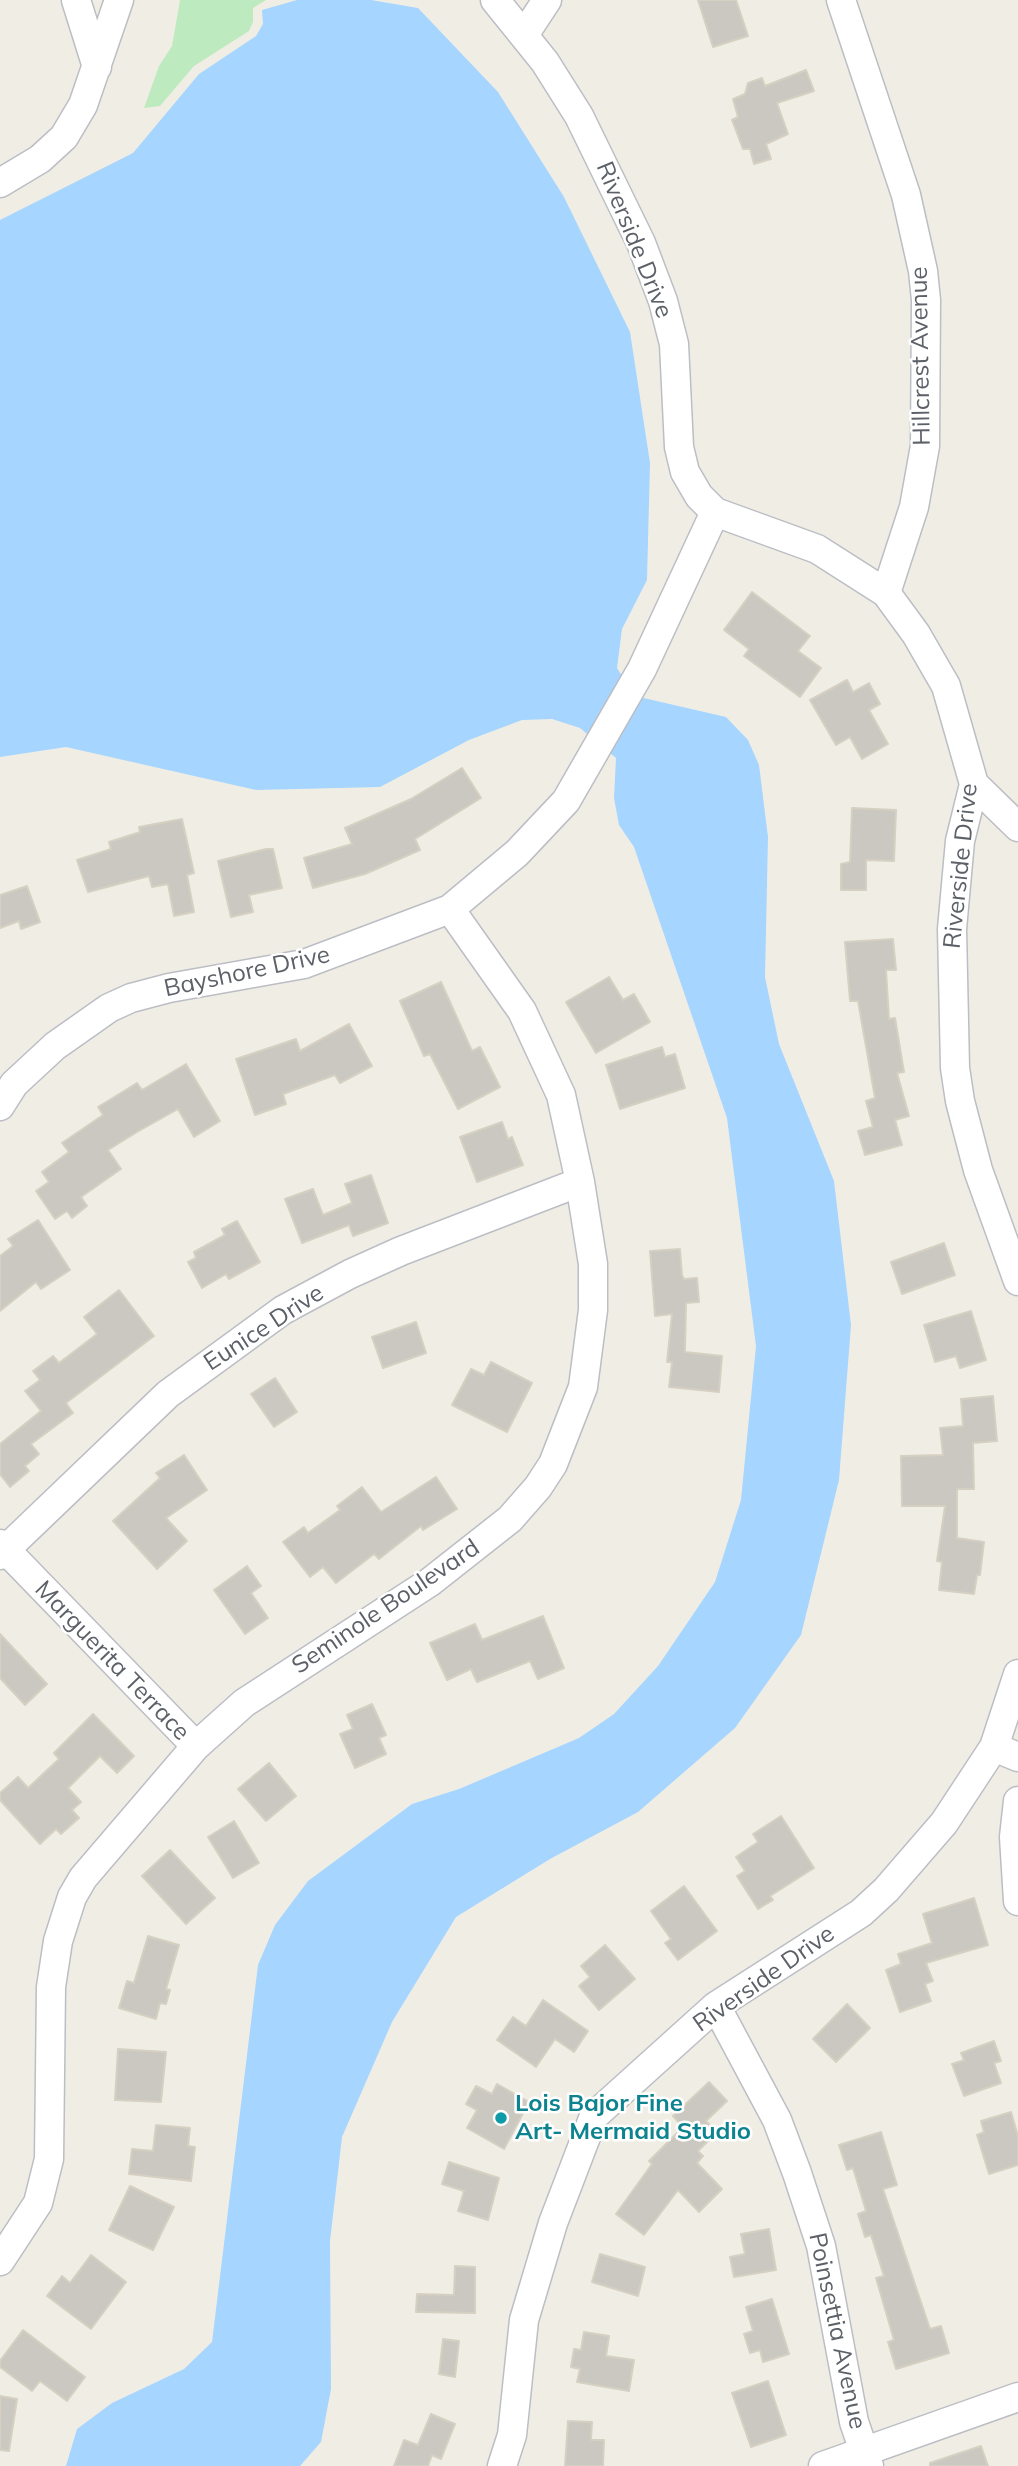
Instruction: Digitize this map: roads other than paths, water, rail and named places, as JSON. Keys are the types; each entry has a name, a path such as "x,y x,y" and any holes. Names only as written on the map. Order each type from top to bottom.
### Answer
{"street":[{"path":"76,0 97,67"},
{"path":"0,183 40,159 64,136 83,105 119,0"},
{"name":"Riverside Drive","path":"495,0 524,35 579,116 641,243 663,301 674,344 679,447 685,472 699,496 715,512 817,549 886,593 916,634 946,687 974,784 960,841 952,929 955,1068 960,1101 978,1170 1018,1281"},
{"path":"524,35 547,0"},
{"name":"Hillcrest Avenue","path":"842,0 892,144 912,220 924,281 925,446 914,507 886,593"},
{"name":"Bayshore Drive","path":"0,1106 14,1084 54,1046 99,1015 131,998 179,986 304,964 450,909 546,827 590,763 642,669 715,512"},
{"path":"974,784 1018,827"},
{"name":"Seminole Boulevard","path":"0,2261 37,2203 49,2159 51,1987 58,1941 72,1897 83,1878 196,1746 255,1695 430,1582 510,1519 538,1487 552,1465 570,1426 583,1387 593,1283 580,1182 561,1095 537,1041 504,983 450,909"},
{"name":"Eunice Drive","path":"2,1550 168,1394 283,1310 350,1274 401,1251 580,1182"},
{"name":"Marguerita Terrace","path":"2,1550 196,1746"},
{"name":"Riverside Drive","path":"502,2466 512,2435 524,2320 553,2223 594,2116 716,2006 861,1913 886,1890 1006,1752 1018,1674"},
{"path":"1018,1801 1014,1837 1018,1901"},
{"name":"Poinsettia Avenue","path":"716,2006 777,2120 801,2185 824,2257 854,2422 867,2459"},
{"path":"823,2466 867,2459 1018,2397"}],"water":[{"path":"297,0 371,0 418,8 498,92 564,197 630,332 650,463 647,580 622,629 617,668 635,696 726,717 748,740 759,765 768,837 765,977 779,1044 834,1181 851,1325 839,1480 801,1635 735,1728 638,1812 550,1859 456,1917 392,2022 342,2137 330,2241 331,2389 321,2442 300,2466 66,2466 77,2429 112,2403 184,2369 212,2342 258,1965 275,1925 308,1881 412,1804 459,1789 579,1738 614,1714 658,1666 715,1582 741,1500 756,1346 727,1118 634,847 619,825 614,798 616,758 580,728 552,719 522,720 469,740 380,787 256,790 66,747 0,757 0,220 133,153 199,74 256,36 263,24 262,10"}],"place":[{"name":"Lois Bajor Fine Art- Mermaid Studio","path":"501,2118"}]}
